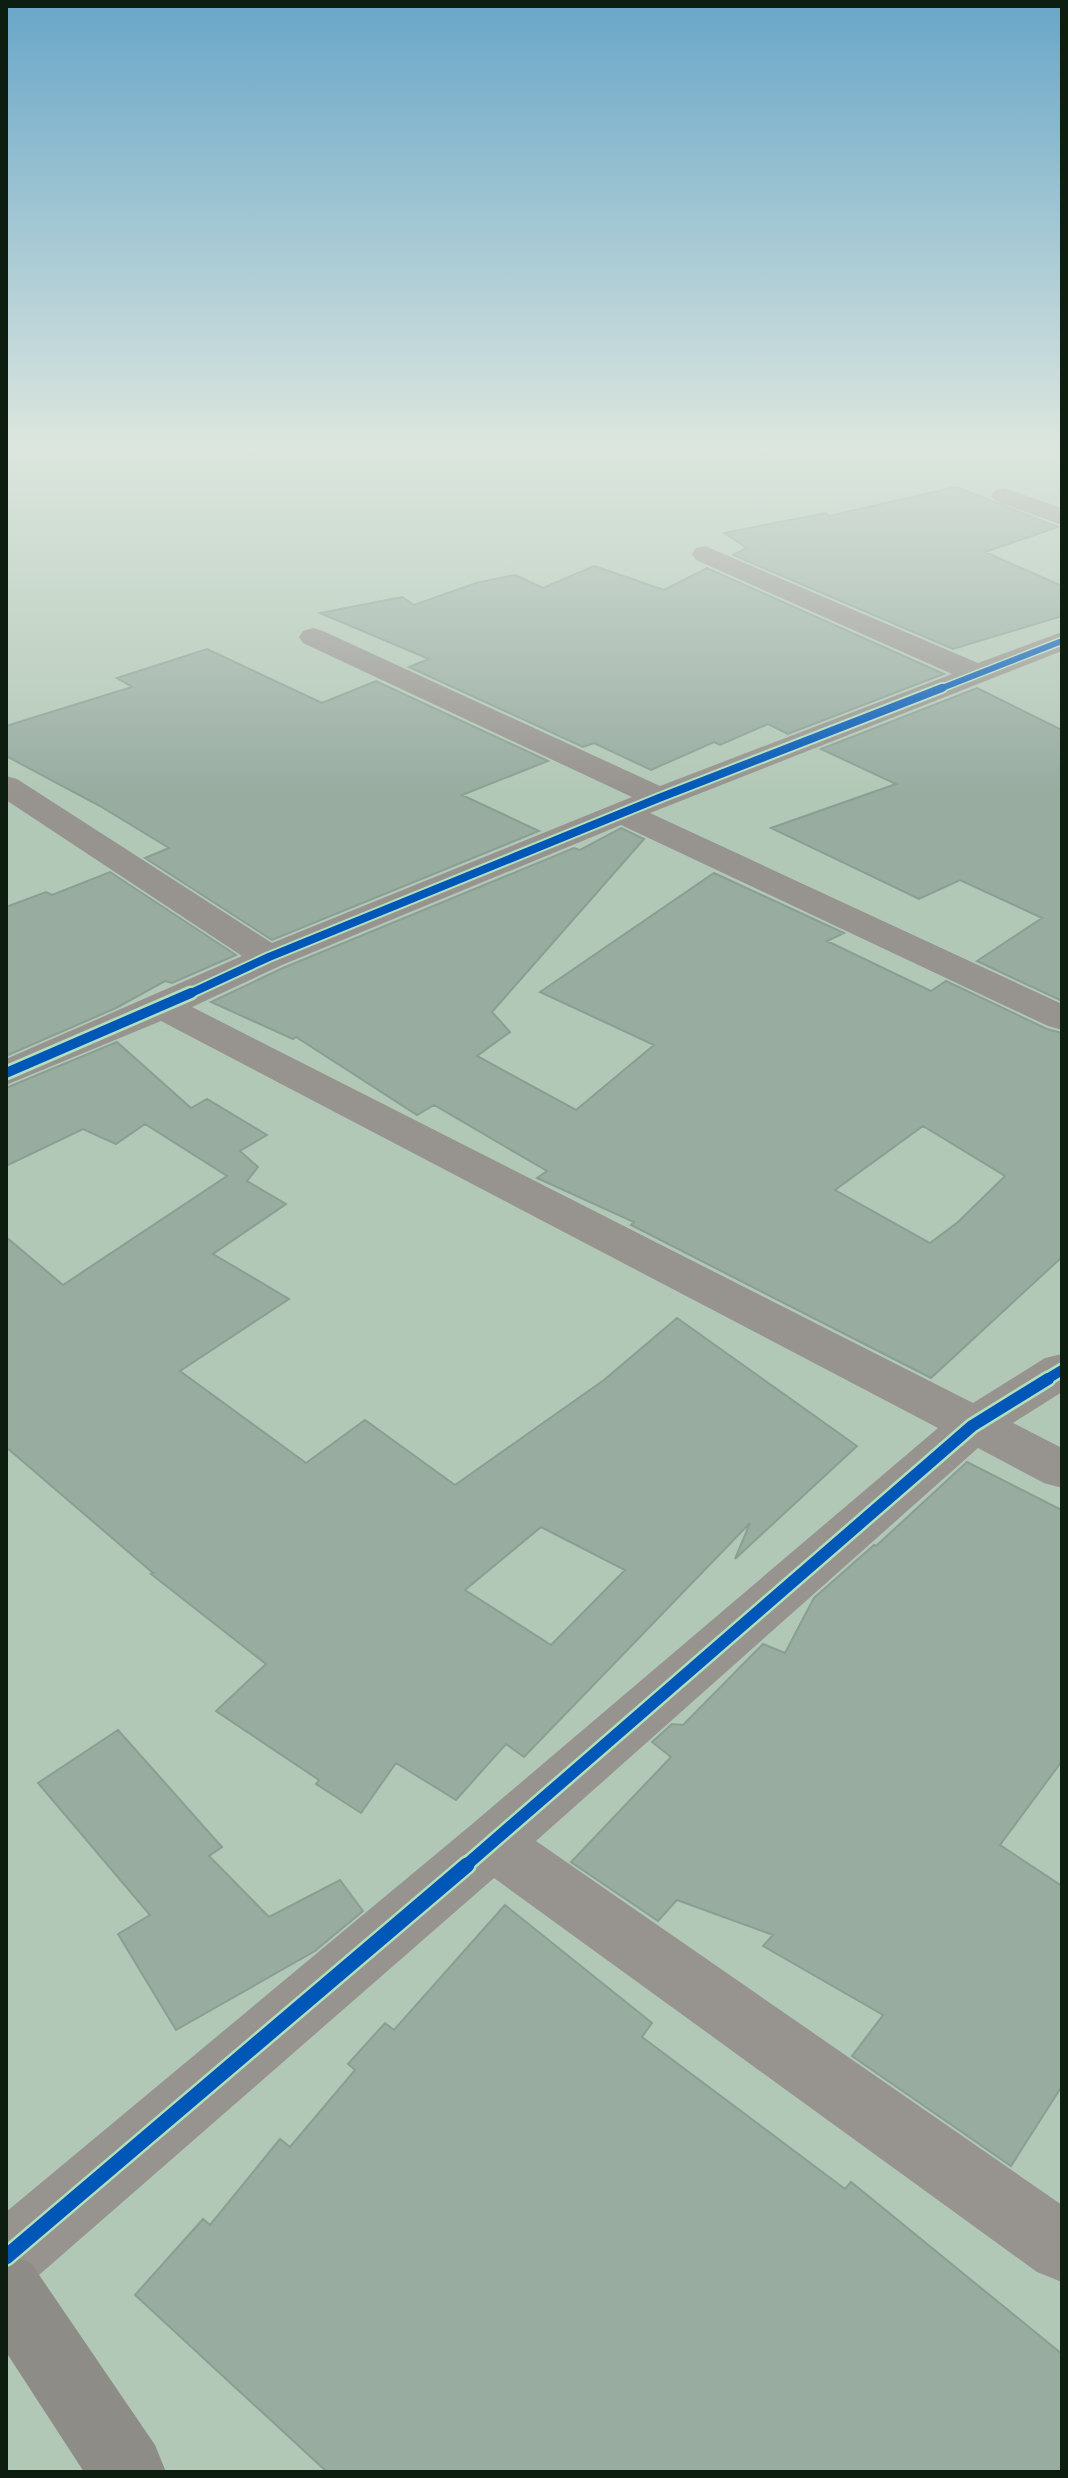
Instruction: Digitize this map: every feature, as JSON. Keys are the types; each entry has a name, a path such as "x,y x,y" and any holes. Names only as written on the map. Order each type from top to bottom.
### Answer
{"main road":[{"path":"6,2288 128,2472"}],"street":[{"path":"722,562 975,673"},
{"path":"313,637 659,798"},
{"path":"6,1073 162,1007 269,957 659,798 1062,641"},
{"path":"1022,655 1062,673"},
{"path":"6,786 269,957"},
{"path":"622,813 1062,1018"},
{"path":"162,1007 1062,1470"},
{"path":"6,2257 492,1843 972,1426 1062,1370"},
{"path":"492,1843 1062,2247"}],"building":[{"path":"749,562 1007,562 1062,586 1062,616 953,649"},
{"path":"594,566 664,590 707,568 944,674 788,734 768,724 720,745 714,742 651,770 594,743 583,747 409,667 429,659 320,613 402,597 414,605 476,583 515,575 543,588"},
{"path":"207,649 322,703 376,681 548,761 462,795 539,831 272,940 145,858 169,848 100,806 6,756 6,726 132,687 117,678"},
{"path":"977,688 1062,730 1062,1001 977,961 1042,918 960,880 919,899 771,828 896,784 821,749"},
{"path":"621,828 644,839 492,1012 510,1032 477,1056 576,1110 654,1045 540,992 714,873 844,933 827,941 931,991 946,981 1047,1029 1062,1033 1062,1257 931,1378 631,1225 634,1222 537,1178 547,1171 434,1105 417,1115 296,1037 293,1039 211,1002 283,968 574,848 580,850","holes":["923,1126 1005,1176 958,1222 930,1243 835,1190"]},
{"path":"110,872 236,955 172,983 165,981 116,1008 6,1056 6,907 46,892 52,895"},
{"path":"117,1042 191,1108 207,1099 267,1135 240,1151 258,1167 247,1181 286,1204 213,1254 289,1299 180,1371 306,1463 365,1420 455,1485 604,1380 677,1318 857,1446 735,1559 750,1523 524,1757 506,1744 456,1800 396,1763 361,1813 316,1784 319,1780 216,1711 266,1664 151,1574 6,1447 6,1237 63,1285 227,1176 145,1124 116,1144 83,1129 6,1166 6,1088","holes":["541,1527 625,1570 551,1645 465,1590"]},
{"path":"967,1462 1062,1510 1062,1761 1000,1845 1062,1886 1062,2086 1011,2166 852,2056 883,2015 763,1946 773,1935 677,1900 658,1921 571,1862 671,1757 652,1742 672,1724 683,1725 763,1644 785,1653 814,1598"},
{"path":"118,1730 222,1847 209,1856 269,1917 340,1880 363,1911 315,1951 176,2030 118,1934 150,1915 38,1783"},
{"path":"505,1905 652,2023 642,2037 845,2189 851,2182 1062,2354 1062,2472 327,2472 135,2295 203,2219 210,2225 280,2139 290,2147 355,2070 348,2064 385,2023 394,2030"}],"cycle path":[{"path":"6,1073 162,1007 269,957 659,798 1062,641"},
{"path":"6,2257 492,1843 972,1426 1062,1370"}]}
